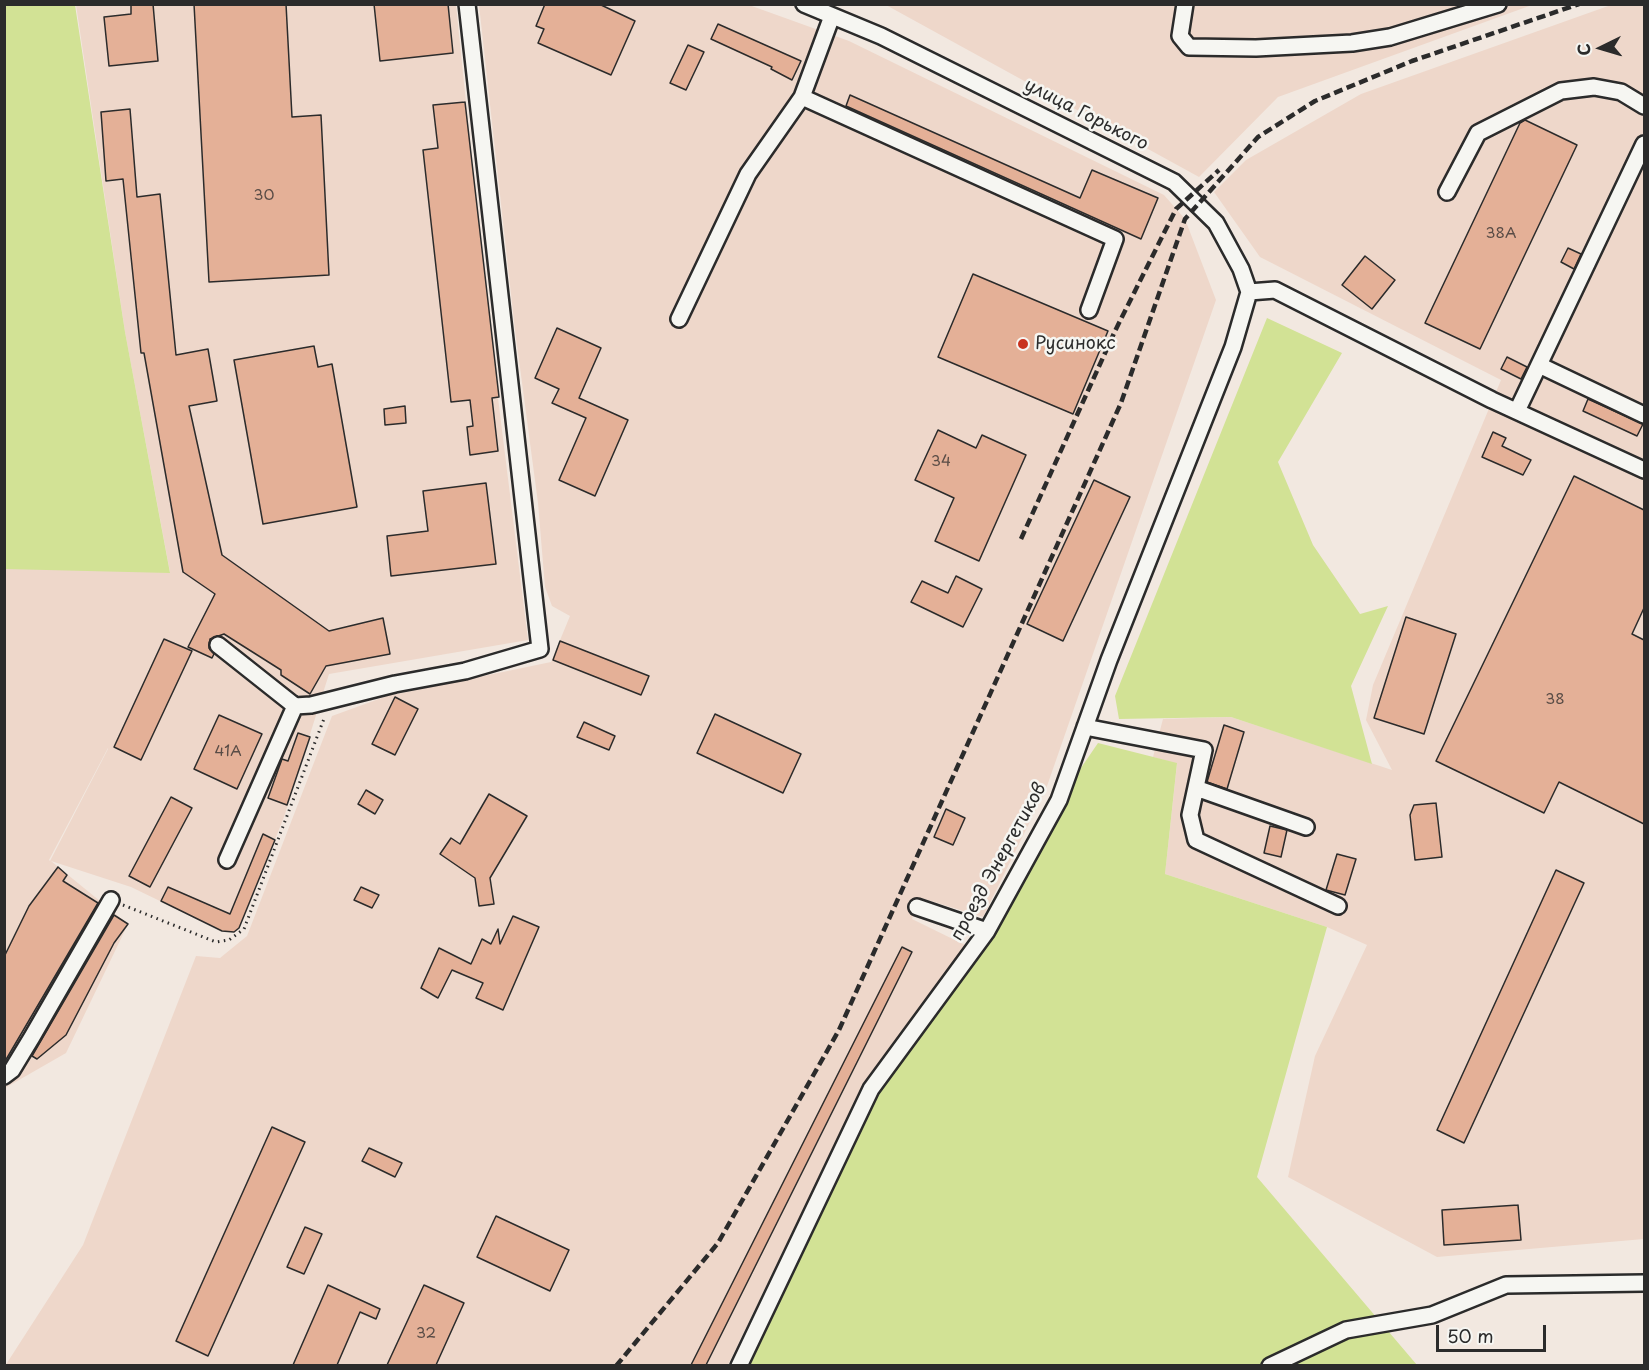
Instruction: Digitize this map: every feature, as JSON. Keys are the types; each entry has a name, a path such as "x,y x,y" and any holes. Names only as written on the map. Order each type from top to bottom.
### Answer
{"street":[{"path":"218,645 295,706 465,670 540,649 467,4"},
{"path":"1185,4 1180,36 1189,47 1256,48 1390,37 1498,4"},
{"name":"улица Горького","path":"808,5 976,82 1174,182 1216,223 1241,269 1249,292"},
{"path":"679,319 748,174 802,97 832,16"},
{"path":"1447,192 1478,133 1561,91 1594,87 1612,90 1621,92 1644,106"},
{"path":"802,97 1115,239 1089,310"},
{"path":"1517,411 1644,144"},
{"path":"1249,292 1275,290 1517,411 1644,470"},
{"name":"проезд Энергетиков","path":"739,1365 871,1089 987,931 1059,800 1113,649 1233,347 1249,292"},
{"path":"1539,365 1644,415"},
{"path":"227,861 295,706"},
{"path":"1085,727 1204,750 1190,814 1196,840 1338,906"},
{"path":"1196,788 1306,827"},
{"path":"4,1076 12,1070 111,900"},
{"path":"917,907 987,931"},
{"path":"1270,1365 1346,1330 1432,1315 1506,1285 1644,1283"}],"path":[{"path":"111,900 216,942 229,940 244,929 330,700"}],"shaded area":[{"path":"76,5 456,5 488,317 528,640 329,674 284,817 239,929 235,932 222,931 131,887 51,861 128,924 66,1053 5,1088 5,568 170,572 125,332","holes":["108,749 50,861 49,860"]},
{"path":"479,5 749,5 849,41 1164,195 1185,219 1216,300 1046,789 983,917 921,898 912,919 967,946 865,1081 728,1365 5,1366 83,1245 196,956 220,958 247,936 332,716 387,696 551,662 570,616 552,606 545,587 538,503 515,330"},
{"path":"886,5 1532,5 1278,97 1199,177"},
{"path":"1611,5 1644,5 1644,1239 1437,1257 1288,1177 1315,1056 1367,945 1327,927 1165,874 1177,764 1153,757 1163,719 1231,717 1392,770 1366,720 1373,685 1501,380 1260,257 1214,192 1246,160 1361,94"}],"green space":[{"path":"5,4 75,5 125,332 170,573 5,569"},
{"path":"1267,318 1342,353 1278,462 1313,545 1360,614 1388,606 1351,686 1372,764 1231,717 1119,719 1115,696"},
{"path":"1098,743 1177,763 1165,874 1327,927 1257,1177 1417,1365 739,1366 871,1089 987,931 1059,800"}],"building":[{"path":"131,4 153,4 158,61 109,66 104,17 131,14"},
{"path":"194,4 286,4 292,117 321,115 329,275 209,282"},
{"path":"374,4 448,4 453,53 380,61"},
{"path":"545,4 599,4 635,21 611,75 538,43 544,29 536,26"},
{"path":"718,24 801,61 792,80 771,69 772,67 711,39"},
{"path":"688,45 704,52 686,90 670,83"},
{"path":"850,95 1080,198 1092,170 1158,198 1141,239 846,106"},
{"path":"465,102 499,397 492,398 498,451 470,455 467,427 473,426 470,400 451,402 423,150 438,148 433,105"},
{"path":"130,109 137,197 160,194 176,355 208,349 217,401 189,406 222,555 329,631 383,618 390,654 326,666 310,694 281,675 281,670 224,634 210,639 209,648 214,654 212,658 188,647 215,594 183,572 144,353 141,353 123,179 106,181 101,112"},
{"path":"1525,120 1577,145 1480,349 1425,323 1520,123"},
{"path":"1568,248 1581,254 1574,269 1561,262"},
{"path":"1365,256 1395,280 1372,309 1342,285"},
{"name":"Русинокс","path":"973,274 1108,331 1073,414 938,357"},
{"path":"557,328 601,348 579,398 628,420 595,496 559,480 586,418 552,403 559,389 535,378"},
{"path":"314,346 318,367 332,364 357,507 263,524 234,360"},
{"path":"1507,357 1527,367 1521,379 1501,369"},
{"path":"1588,399 1643,424 1637,436 1583,411"},
{"path":"405,406 406,423 385,425 384,409"},
{"path":"938,430 976,448 982,435 1026,455 979,561 935,541 954,498 915,480"},
{"path":"1493,432 1506,438 1502,446 1531,460 1523,475 1482,457"},
{"path":"1574,476 1644,510 1644,608 1632,634 1644,640 1644,824 1559,782 1544,813 1436,761"},
{"path":"1094,480 1130,497 1063,641 1027,624"},
{"path":"486,483 496,564 391,576 387,536 428,531 423,491"},
{"path":"956,576 982,589 963,627 911,602 922,581 948,593"},
{"path":"1406,617 1456,634 1424,734 1374,718"},
{"path":"164,639 192,651 141,760 114,747"},
{"path":"560,641 649,676 641,695 553,660"},
{"path":"395,697 418,709 395,755 372,744"},
{"path":"715,714 801,754 783,793 697,753"},
{"path":"219,715 262,734 237,789 194,769"},
{"path":"584,722 615,736 609,750 577,737"},
{"path":"1224,725 1244,732 1227,789 1207,782"},
{"path":"298,733 310,737 287,805 268,798 282,759 288,761"},
{"path":"366,790 383,800 375,814 358,804"},
{"path":"489,794 527,816 490,878 494,904 479,906 475,878 440,854 451,838 460,844"},
{"path":"171,797 192,808 150,887 129,876"},
{"path":"1436,803 1442,857 1415,860 1410,815 1414,805"},
{"path":"946,809 965,818 953,845 934,837"},
{"path":"1270,826 1287,830 1281,857 1264,853"},
{"path":"263,834 275,840 239,928 234,932 222,931 161,901 168,887 230,914"},
{"path":"1337,854 1356,859 1345,895 1326,890"},
{"path":"58,867 67,875 63,881 98,903 4,1063 4,957 29,906"},
{"path":"1556,870 1584,883 1464,1143 1437,1130"},
{"path":"361,887 379,895 372,908 354,900"},
{"path":"114,915 128,924 114,943 66,1035 37,1059 32,1056"},
{"path":"513,916 539,927 503,1010 476,998 483,983 452,970 438,998 421,988 439,948 471,964 482,939 491,944 498,929 500,944"},
{"path":"902,947 912,952 706,1365 691,1365"},
{"path":"272,1127 305,1142 208,1356 176,1341"},
{"path":"369,1148 402,1163 395,1177 362,1161"},
{"path":"1518,1205 1521,1240 1444,1245 1442,1210"},
{"path":"496,1216 569,1250 550,1291 477,1257"},
{"path":"305,1227 322,1234 304,1274 287,1267"},
{"path":"328,1285 380,1309 376,1319 360,1312 337,1365 293,1365"},
{"path":"424,1285 464,1303 436,1365 387,1365"}],"railway":[{"path":"616,1366 718,1243 839,1030 1121,403 1185,219 1258,137 1315,101 1412,61 1579,4"},
{"path":"1021,539 1115,331 1176,209 1219,170"}],"place":[{"name":"Русинокс","path":"1023,344"}]}
